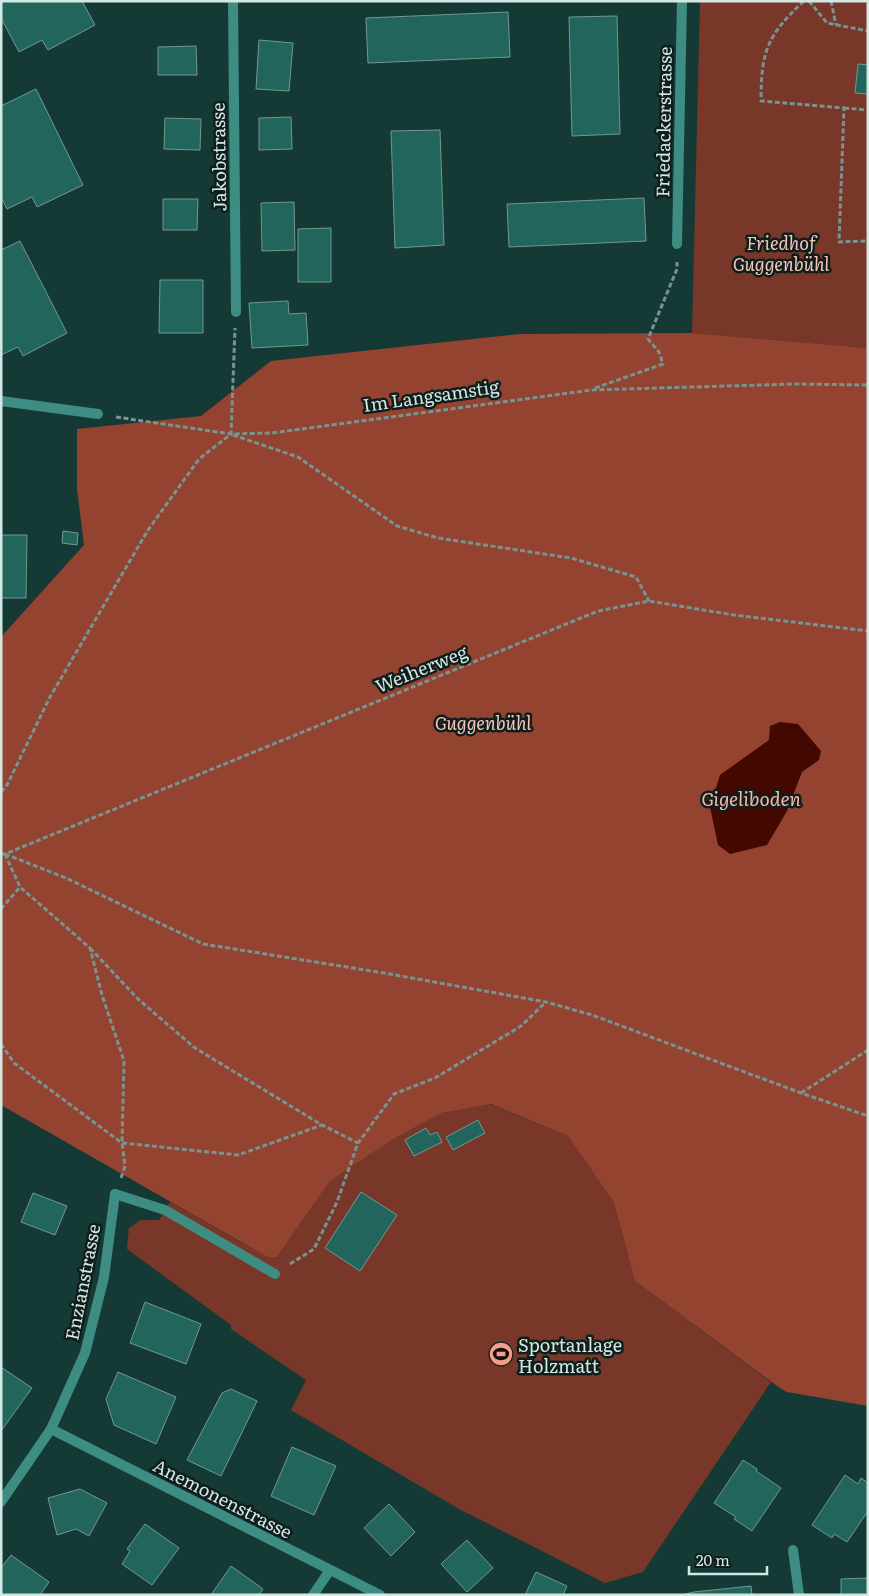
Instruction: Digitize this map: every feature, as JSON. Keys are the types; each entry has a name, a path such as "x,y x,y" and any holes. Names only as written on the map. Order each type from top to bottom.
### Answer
{"street":[{"name":"Jakobstrasse","path":"233,1 236,312"},
{"name":"Friedackerstrasse","path":"677,244 682,1"},
{"path":"1,400 98,414"},
{"path":"114,1194 165,1210 275,1274"},
{"name":"Enzianstrasse","path":"1,1502 51,1429 85,1353 104,1277 114,1194"},
{"name":"Anemonenstrasse","path":"51,1429 380,1595"},
{"path":"794,1550 799,1595"},
{"path":"313,1595 330,1570"}],"path":[{"path":"804,1 780,25 769,45 761,72 760,101 868,110"},
{"path":"809,1 827,23 868,31"},
{"path":"831,1 836,24"},
{"path":"844,108 839,242 868,241"},
{"path":"591,390 663,364 659,352 648,339 677,269 677,244"},
{"path":"1,792 7,785 50,697 148,530 200,458 231,434 236,312"},
{"name":"Im Langsamstig","path":"98,414 231,434 272,433 591,390 795,384 868,385"},
{"path":"231,434 298,457 397,526 438,538 571,558 636,577 649,602"},
{"name":"Weiherweg","path":"3,854 598,611 649,602 734,615 868,631"},
{"path":"3,854 20,887 90,948 138,999 194,1048 322,1125 358,1143"},
{"path":"3,854 66,878 203,944 375,971 546,1002 592,1015 868,1116"},
{"path":"1,910 20,887"},
{"path":"90,948 102,995 124,1061 122,1143 126,1166 114,1194"},
{"path":"275,1274 314,1249 337,1202 358,1143 394,1094 434,1078 521,1026 546,1002"},
{"path":"1,1044 14,1063 122,1143 238,1154 322,1125"},
{"path":"801,1093 868,1050"}],"green space":[{"name":"Friedhof Guggenbühl","path":"700,1 868,1 868,348 692,333"},
{"name":"Guggenbühl","path":"692,333 868,348 868,1406 787,1392 635,1281 614,1203 568,1136 491,1104 442,1113 395,1138 330,1181 277,1257 269,1258 1,1105 1,637 84,545 77,489 77,429 201,416 271,361 519,334"},
{"name":"Sportanlage Holzmatt","path":"490,1104 568,1136 614,1203 635,1281 771,1382 643,1572 605,1583 459,1509 291,1410 306,1380 231,1329 231,1325 127,1249 129,1228 141,1220 159,1220 170,1202 269,1258 277,1257 330,1181 395,1138 442,1113"}],"water":[{"name":"Gigeliboden","path":"780,722 798,724 821,751 819,760 802,772 787,811 767,845 730,854 718,845 710,807 720,775 769,740 770,726"}],"building":[{"path":"82,1 95,25 48,50 42,40 19,52 1,18 1,2"},
{"path":"508,12 510,57 368,63 366,18"},
{"path":"617,16 620,134 572,136 569,17"},
{"path":"259,40 293,43 289,91 256,89"},
{"path":"196,46 197,75 158,75 158,47"},
{"path":"858,64 868,65 868,94 855,93"},
{"path":"36,89 83,185 37,207 32,197 7,209 1,197 1,106"},
{"path":"291,117 292,149 259,150 259,118"},
{"path":"165,118 201,119 200,150 164,149"},
{"path":"440,130 444,245 395,248 391,131"},
{"path":"644,198 646,241 509,247 507,204"},
{"path":"163,199 198,199 197,230 163,230"},
{"path":"294,202 295,250 262,251 261,203"},
{"path":"331,228 331,282 298,282 298,229"},
{"path":"20,241 67,333 23,356 18,347 1,355 1,250"},
{"path":"160,280 203,280 203,333 159,333"},
{"path":"288,301 289,314 306,313 308,345 252,348 249,303"},
{"path":"63,531 78,533 77,545 62,543"},
{"path":"1,535 27,535 26,598 1,598"},
{"path":"478,1120 485,1133 453,1150 446,1137"},
{"path":"426,1128 430,1135 437,1132 442,1142 414,1156 405,1140"},
{"path":"361,1192 397,1215 360,1271 325,1248"},
{"path":"33,1193 67,1206 55,1235 21,1222"},
{"path":"145,1302 201,1324 186,1364 130,1343"},
{"path":"1,1367 32,1388 1,1431"},
{"path":"118,1372 176,1397 156,1444 114,1425 106,1399"},
{"path":"231,1389 257,1401 221,1476 187,1460 222,1393"},
{"path":"292,1447 336,1466 314,1515 271,1496"},
{"path":"743,1460 781,1488 752,1531 734,1519 736,1517 714,1503"},
{"path":"845,1475 858,1484 861,1478 868,1483 868,1511 847,1542 834,1534 832,1538 812,1525"},
{"path":"80,1489 107,1503 89,1536 76,1529 57,1535 48,1498"},
{"path":"389,1504 415,1532 391,1556 364,1528"},
{"path":"145,1524 179,1548 152,1585 122,1564 130,1551 127,1549"},
{"path":"467,1540 493,1568 467,1592 441,1564"},
{"path":"11,1555 49,1582 40,1595 1,1595 1,1568"},
{"path":"231,1566 263,1589 259,1595 211,1595"},
{"path":"536,1572 567,1586 563,1595 525,1595"},
{"path":"868,1578 868,1595 841,1595 841,1579"},
{"path":"751,1586 752,1595 681,1595 694,1592"}],"place":[{"name":"Sportanlage Holzmatt","path":"501,1354"}]}
